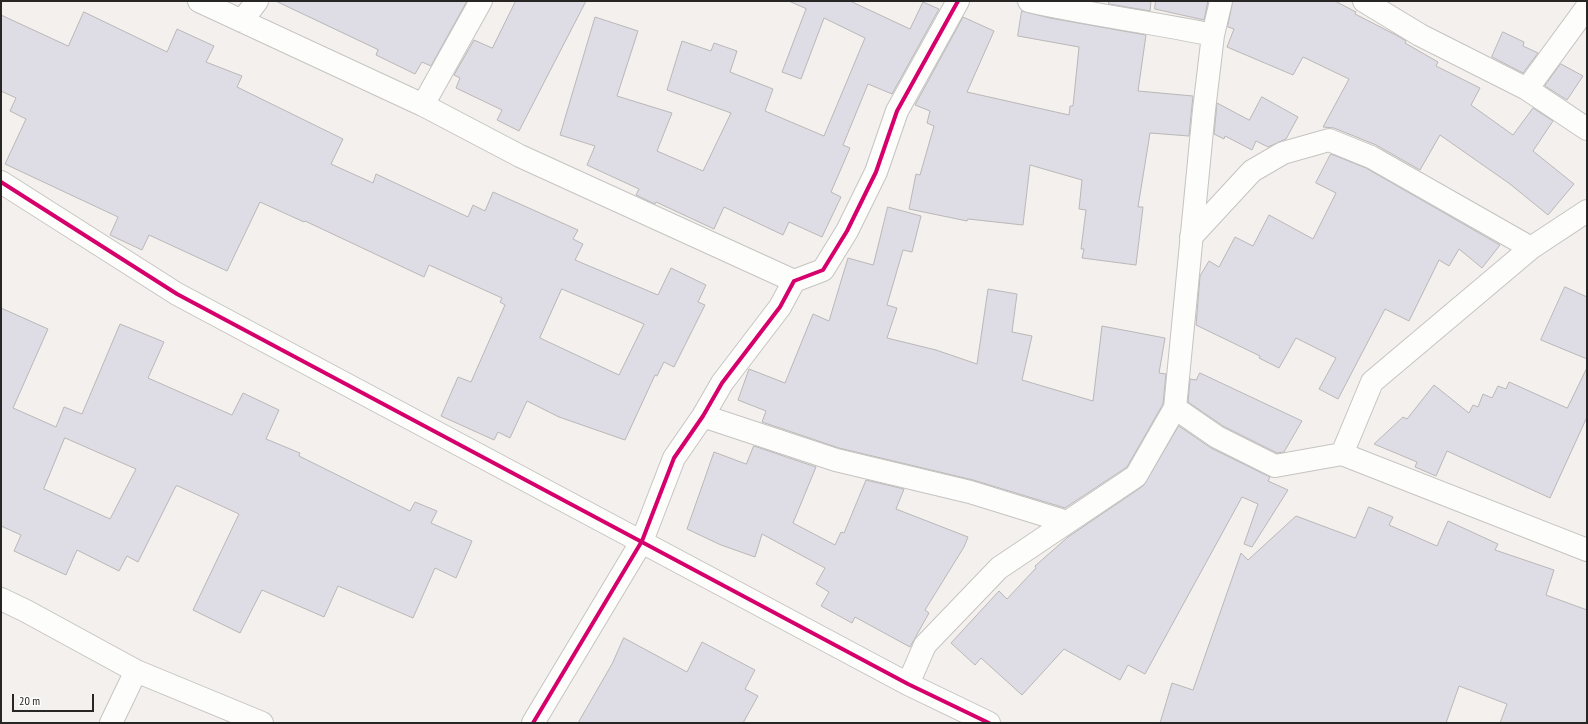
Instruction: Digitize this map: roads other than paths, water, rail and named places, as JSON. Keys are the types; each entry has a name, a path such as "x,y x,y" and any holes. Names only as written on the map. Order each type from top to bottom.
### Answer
{"street":[{"path":"199,1 423,105 520,156 794,281"},
{"path":"242,22 257,1"},
{"path":"423,105 481,1"},
{"path":"533,723 642,541 674,458 703,416 722,383 780,307 794,281 823,270 847,231 876,172 897,111 958,1"},
{"path":"1029,1 1056,7 1152,22 1213,35"},
{"path":"908,684 924,645 999,568 1136,476 1176,408 1191,237 1213,35 1220,1"},
{"path":"1364,1 1420,35 1527,89 1587,129"},
{"path":"1527,89 1587,7"},
{"path":"1191,237 1252,171 1283,153 1329,140 1371,157 1531,248"},
{"path":"1,182 177,294 908,684 989,723"},
{"path":"1342,454 1372,382 1531,248 1587,211"},
{"path":"1176,408 1217,437 1275,466 1342,454 1587,550"},
{"path":"703,416 836,460 970,492 1067,522"},
{"path":"1,599 136,671 262,723"},
{"path":"111,723 136,671"}]}
